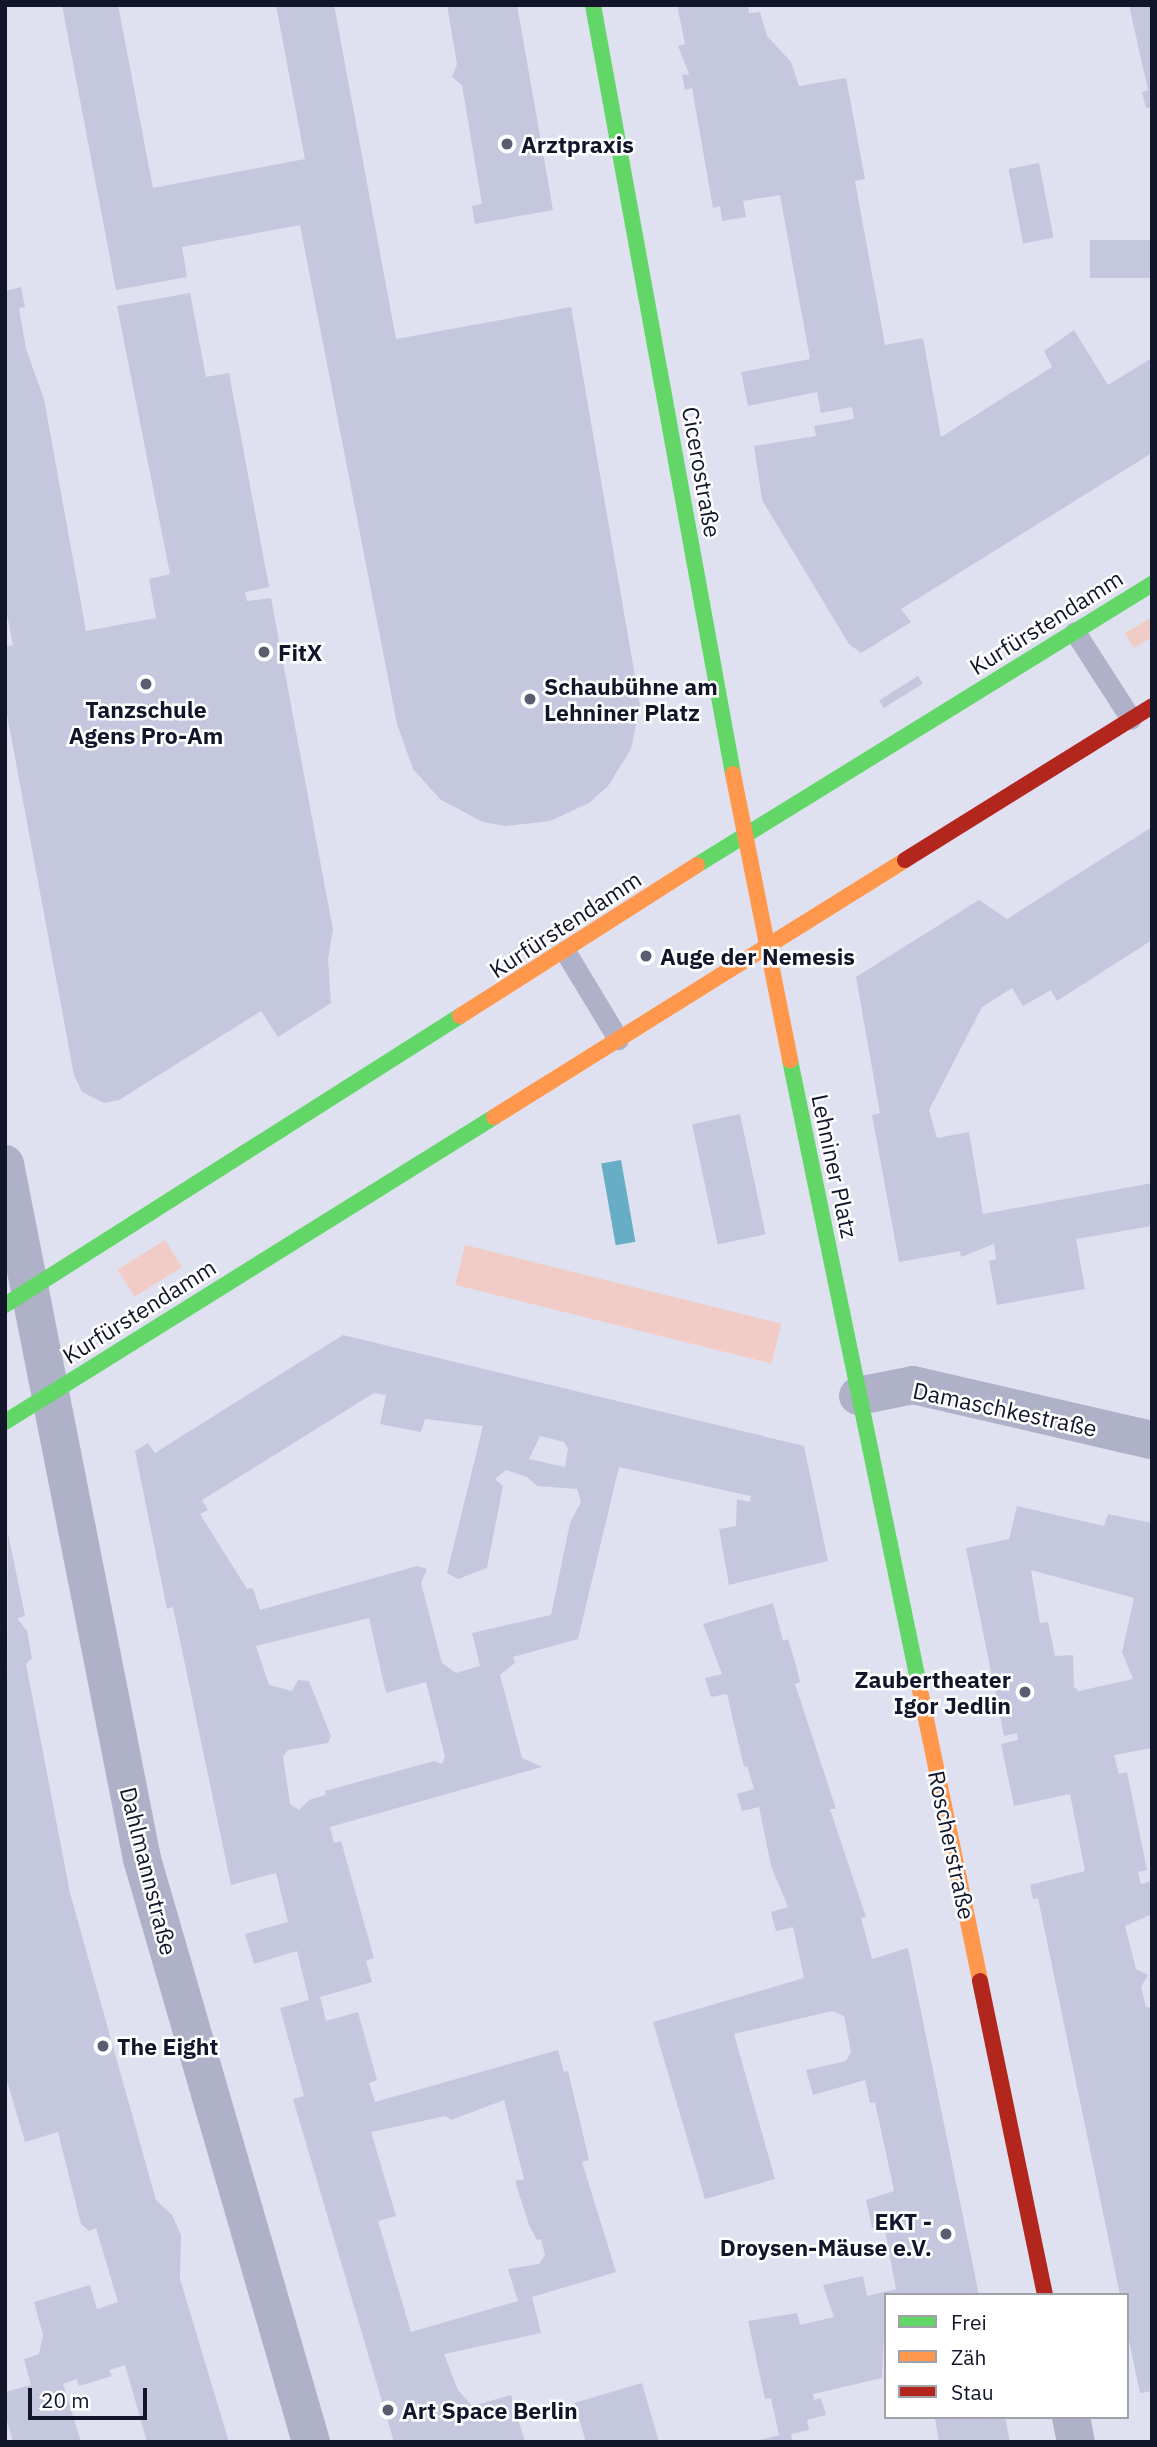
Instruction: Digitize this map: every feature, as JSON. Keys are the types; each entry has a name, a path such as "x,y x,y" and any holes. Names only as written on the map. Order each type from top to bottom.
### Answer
{"main road":[{"name":"Cicerostraße","path":"593,5 766,946"},
{"name":"Kurfürstendamm","path":"17,1297 744,835 1152,584"},
{"name":"Kurfürstendamm","path":"5,1422 1152,706"},
{"name":"Lehniner Platz","path":"766,946 858,1396"},
{"name":"Roscherstraße","path":"858,1396 1045,2293"}],"street":[{"name":"Dahlmannstraße","path":"5,1164 17,1297 51,1393 142,1859 311,2442"},
{"name":"Damaschkestraße","path":"858,1396 913,1385 1152,1440"},
{"path":"1071,2419 1076,2442"}],"lane":[{"path":"1076,632 1131,719"},
{"path":"565,951 618,1039"}],"shaded area":[{"path":"1152,617 1152,637 1134,648 1125,633"},
{"path":"165,1240 182,1267 134,1297 118,1270"},
{"path":"465,1245 781,1324 771,1364 455,1285"}],"water":[{"path":"621,1160 635,1242 616,1245 601,1163"}],"building":[{"path":"62,5 118,5 153,188 305,159 276,5 334,5 396,339 571,307 640,705 631,749 608,786 589,803 550,821 505,826 483,822 441,800 413,769 397,724 300,225 182,247 187,277 116,290"},
{"name":"Arztpraxis","path":"447,5 517,5 553,210 475,224 472,206 482,204 462,85 452,77 457,64"},
{"path":"677,5 748,5 749,13 760,12 767,36 791,62 799,86 846,78 865,179 855,181 885,345 923,338 941,437 1052,367 1044,351 1074,330 1108,385 1152,358 1152,453 901,609 911,622 861,653 849,644 762,500 754,446 816,436 814,426 854,419 852,407 821,413 817,392 748,406 741,372 810,359 780,195 743,201 746,217 722,221 720,206 713,208 692,88 685,90 682,75 689,74 678,46 685,44"},
{"path":"1129,5 1152,5 1152,107 1146,108 1142,92 1148,90"},
{"path":"1039,163 1054,238 1023,244 1009,169"},
{"path":"1090,240 1152,240 1152,278 1090,278"},
{"name":"Tanzschule Agens Pro-Am","path":"21,287 25,307 19,308 26,349 44,399 86,631 156,618 149,579 170,574 117,306 190,293 206,377 229,373 269,587 245,592 247,601 271,598 333,930 328,959 331,1003 278,1037 261,1011 119,1100 104,1103 82,1092 74,1075 5,704 5,647 13,645 5,605 5,291"},
{"path":"918,676 923,684 884,708 879,700"},
{"path":"1152,827 1152,940 1057,1001 1051,990 1023,1006 1012,988 982,1007 929,1110 937,1138 969,1132 983,1214 1152,1183 1152,1226 1076,1239 1085,1289 997,1305 989,1261 996,1259 994,1244 961,1257 960,1251 899,1262 872,1115 880,1113 856,977 979,900 1007,919"},
{"path":"740,1114 766,1234 718,1244 692,1124"},
{"path":"343,1335 804,1446 828,1561 729,1585 719,1529 736,1526 737,1499 750,1502 751,1496 619,1467 578,1639 513,1657 515,1663 500,1675 522,1758 542,1767 330,1827 334,1843 341,1841 374,1958 366,1961 372,1982 320,1997 326,2021 358,2012 377,2080 369,2083 375,2102 558,2050 564,2072 568,2071 589,2160 582,2162 616,2272 532,2297 541,2333 444,2354 458,2390 472,2406 511,2395 525,2442 394,2442 293,2099 304,2096 280,2008 309,2000 297,1951 254,1964 245,1934 288,1922 276,1873 231,1885 173,1607 167,1609 135,1451 148,1443 155,1453","holes":["374,1393 386,1395 380,1424 421,1432 425,1419 483,1426 447,1573 458,1579 487,1568 503,1486 495,1479 506,1470 527,1477 537,1486 577,1489 581,1502 570,1523 551,1615 472,1633 480,1666 456,1673 442,1663 421,1583 427,1569 417,1566 260,1610 253,1588 247,1589 200,1514 208,1510 202,1500","540,1436 564,1442 568,1449 565,1467 529,1459","369,1618 386,1693 426,1682 445,1757 442,1764 434,1761 325,1791 326,1795 309,1800 299,1810 290,1804 283,1757 288,1750 328,1743 331,1736 309,1681 298,1680 292,1691 269,1685 256,1646","504,2100 524,2179 515,2181 529,2225 537,2240 541,2239 545,2255 539,2264 508,2269 518,2301 411,2332 378,2221 396,2216 371,2132 446,2116 451,2120"]},
{"path":"1017,1506 1104,1526 1108,1514 1152,1523 1152,1748 1114,1755 1119,1774 1127,1772 1147,1870 1138,1872 1141,1884 1152,1881 1152,1914 1125,1926 1136,1969 1148,1975 1141,1987 1146,2007 1152,2008 1152,2391 1140,2393 1129,2341 1129,2293 1120,2293 1038,1898 1033,1899 1030,1885 1085,1871 1070,1794 1014,1806 1001,1744 1018,1740 1017,1733 1004,1736 966,1548 1009,1539","holes":["1031,1570 1134,1598 1122,1652 1133,1679 1079,1691 1074,1687 1073,1655 1055,1656 1048,1622 1040,1623"]},
{"path":"8,1533 25,1616 17,1618 27,1631 32,1658 26,1664 70,1893 156,2200 172,2215 181,2235 180,2279 229,2442 147,2442 125,2365 109,2370 112,2376 79,2386 77,2379 63,2384 81,2442 13,2442 5,2414 5,2392 31,2385 24,2359 39,2354 43,2335 34,2302 90,2285 97,2309 118,2302 96,2228 89,2231 81,2224 58,2132 25,2142 5,2074"},
{"path":"773,1603 783,1641 788,1639 800,1682 795,1684 836,1809 830,1809 866,1917 861,1918 872,1959 908,1948 979,2293 884,2293 882,2378 813,2394 814,2400 821,2398 826,2415 807,2420 809,2430 791,2434 793,2442 752,2442 779,2435 771,2398 765,2399 748,2321 797,2313 800,2325 834,2317 823,2285 863,2276 867,2296 896,2289 884,2225 872,2228 866,2200 894,2191 875,2102 870,2103 865,2080 813,2095 806,2070 846,2061 851,2052 844,2016 832,2011 734,2034 775,2179 705,2199 653,2022 804,1978 793,1927 776,1931 771,1912 788,1907 771,1866 759,1807 742,1811 737,1794 754,1789 747,1766 744,1767 727,1694 711,1697 705,1678 722,1674 703,1624"},
{"path":"642,2383 659,2442 586,2442 574,2403"},
{"path":"935,2419 1005,2419 1010,2442 939,2442"}],"traffic: fast":[{"path":"593,5 733,774"},
{"path":"697,865 1152,584"},
{"path":"5,1305 460,1016"},
{"path":"790,1060 920,1690"},
{"path":"5,1422 494,1117"}],"traffic: slow":[{"path":"733,774 790,1060"},
{"path":"494,1117 905,860"},
{"path":"460,1016 697,865"},
{"path":"920,1690 980,1981"}],"traffic: jam":[{"path":"905,860 1152,706"},
{"path":"980,1981 1045,2293"}],"place":[{"name":"Arztpraxis","path":"507,144"},
{"name":"FitX","path":"264,652"},
{"name":"Tanzschule Agens Pro-Am","path":"146,684"},
{"name":"Schaubühne am Lehniner Platz","path":"530,699"},
{"name":"Auge der Nemesis","path":"646,956"},
{"name":"Zaubertheater Igor Jedlin","path":"1025,1692"},
{"name":"The Eight","path":"103,2046"},
{"name":"EKT - Droysen-Mäuse e.V.","path":"946,2234"},
{"name":"Art Space Berlin","path":"388,2410"}]}
